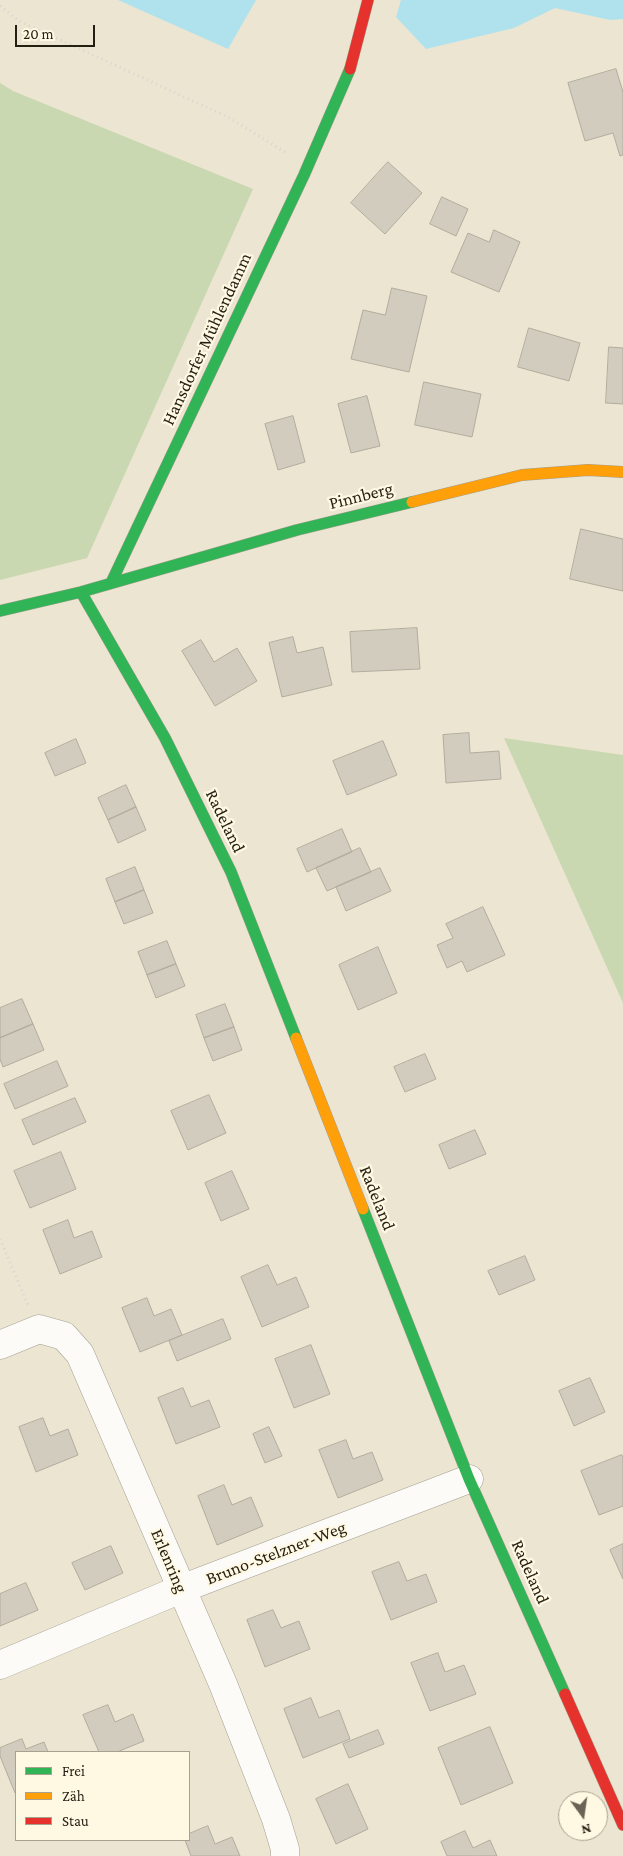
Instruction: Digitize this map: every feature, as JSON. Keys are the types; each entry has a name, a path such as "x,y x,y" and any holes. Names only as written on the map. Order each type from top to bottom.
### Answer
{"street":[{"name":"Hansdorfer Mühlendamm","path":"111,583 304,175 352,64 368,0"},
{"name":"Pinnberg","path":"111,583 297,530 522,475 588,470 623,472"},
{"path":"0,611 111,583"},
{"name":"Radeland","path":"81,592 165,738 231,872 470,1479 623,1825"},
{"path":"0,1345 39,1329"},
{"name":"Erlenring","path":"39,1329 64,1336 80,1354 224,1684 276,1820 285,1849 285,1856"},
{"name":"Bruno-Stelzner-Weg","path":"0,1664 181,1589 470,1479"}],"path":[{"path":"0,6 21,22 228,117 291,156 304,175"},
{"path":"0,1239 39,1329"}],"green space":[{"path":"0,83 13,91 253,189 87,558 0,580"},
{"path":"504,738 623,755 623,1003"}],"water":[{"path":"118,0 256,0 228,49"},
{"path":"401,0 623,0 623,19 610,20 555,8 514,28 426,49 396,17"}],"building":[{"path":"616,69 623,92 623,155 620,156 613,133 585,141 568,83"},
{"path":"388,162 422,193 385,234 351,203"},
{"path":"442,197 468,209 456,236 430,224"},
{"path":"494,230 520,242 499,292 451,272 468,233 489,242"},
{"path":"392,288 427,296 409,372 351,359 363,310 385,315"},
{"path":"529,328 580,343 569,381 518,367"},
{"path":"609,347 623,348 623,404 606,403"},
{"path":"424,382 481,394 472,437 415,425"},
{"path":"367,396 380,446 351,453 338,404"},
{"path":"293,416 305,462 278,470 265,424"},
{"path":"581,529 623,539 623,591 570,579"},
{"path":"417,628 420,669 352,672 350,632"},
{"path":"293,637 297,653 323,647 332,685 282,697 269,643"},
{"path":"201,640 214,662 237,648 257,681 215,706 182,651"},
{"path":"469,733 470,753 499,751 501,779 446,783 443,735"},
{"path":"76,739 86,763 55,776 45,753"},
{"path":"383,741 397,775 347,795 333,761"},
{"path":"126,785 136,807 108,820 98,798"},
{"path":"136,807 146,830 118,843 108,820"},
{"path":"342,829 352,852 307,872 297,849"},
{"path":"360,848 371,872 327,891 316,868"},
{"path":"135,867 144,890 115,902 106,879"},
{"path":"380,868 391,891 346,911 336,887"},
{"path":"144,890 153,913 124,924 115,902"},
{"path":"483,907 505,955 467,972 462,961 447,968 437,945 453,938 446,924"},
{"path":"167,941 176,964 147,975 138,952"},
{"path":"378,947 397,993 358,1010 339,965"},
{"path":"176,964 185,986 156,998 147,975"},
{"path":"22,999 33,1024 0,1038 0,1008"},
{"path":"225,1004 234,1027 204,1038 196,1015"},
{"path":"33,1024 44,1050 3,1067 0,1059 0,1038"},
{"path":"234,1027 242,1050 213,1061 204,1038"},
{"path":"425,1054 436,1079 405,1092 394,1067"},
{"path":"57,1061 68,1086 15,1109 4,1084"},
{"path":"209,1095 226,1133 188,1150 171,1111"},
{"path":"75,1098 86,1122 33,1145 22,1120"},
{"path":"475,1130 486,1154 449,1169 439,1145"},
{"path":"61,1152 76,1189 30,1208 14,1171"},
{"path":"232,1171 249,1209 221,1221 205,1183"},
{"path":"68,1220 74,1238 92,1231 102,1257 60,1274 43,1230"},
{"path":"525,1256 535,1280 499,1295 488,1271"},
{"path":"268,1265 277,1285 296,1277 309,1307 262,1327 241,1277"},
{"path":"147,1298 154,1316 171,1309 182,1335 140,1352 122,1308"},
{"path":"223,1319 231,1339 177,1361 169,1341"},
{"path":"311,1345 330,1394 294,1408 275,1359"},
{"path":"590,1378 605,1412 574,1426 559,1391"},
{"path":"183,1388 191,1407 209,1400 220,1427 176,1444 158,1398"},
{"path":"43,1418 50,1436 68,1429 78,1455 36,1472 19,1427"},
{"path":"269,1427 282,1456 265,1463 253,1434"},
{"path":"346,1440 353,1459 372,1452 383,1480 338,1498 319,1450"},
{"path":"622,1455 623,1506 599,1515 581,1471"},
{"path":"224,1485 232,1505 251,1497 263,1526 217,1545 198,1496"},
{"path":"623,1544 623,1579 610,1550"},
{"path":"111,1546 123,1573 85,1590 72,1563"},
{"path":"399,1562 407,1581 426,1574 437,1602 391,1620 372,1572"},
{"path":"26,1583 38,1610 0,1626 0,1594"},
{"path":"273,1610 281,1628 299,1621 310,1649 265,1667 247,1620"},
{"path":"438,1653 445,1672 464,1665 476,1694 430,1711 411,1663"},
{"path":"311,1698 319,1718 339,1710 350,1739 303,1758 284,1709"},
{"path":"108,1705 115,1722 133,1714 144,1741 119,1751 99,1751 83,1715"},
{"path":"490,1727 513,1783 461,1805 438,1748"},
{"path":"378,1730 384,1744 349,1758 343,1744"},
{"path":"22,1739 26,1749 44,1742 48,1751 15,1751 15,1793 0,1756 0,1748"},
{"path":"348,1784 368,1829 336,1844 316,1799"},
{"path":"208,1826 215,1844 232,1837 240,1856 191,1856 185,1841 190,1841 190,1834"},
{"path":"465,1831 473,1848 490,1840 497,1856 447,1856 441,1842"}],"traffic: fast":[{"path":"111,583 304,175 350,69"},
{"path":"0,611 81,592 297,530 412,502"},
{"path":"81,592 165,738 231,872 296,1038"},
{"path":"363,1209 469,1479 565,1694"}],"traffic: slow":[{"path":"412,502 522,475 588,470 623,472"},
{"path":"296,1038 363,1209"}],"traffic: jam":[{"path":"350,69 368,0"},
{"path":"565,1694 623,1825"}]}
